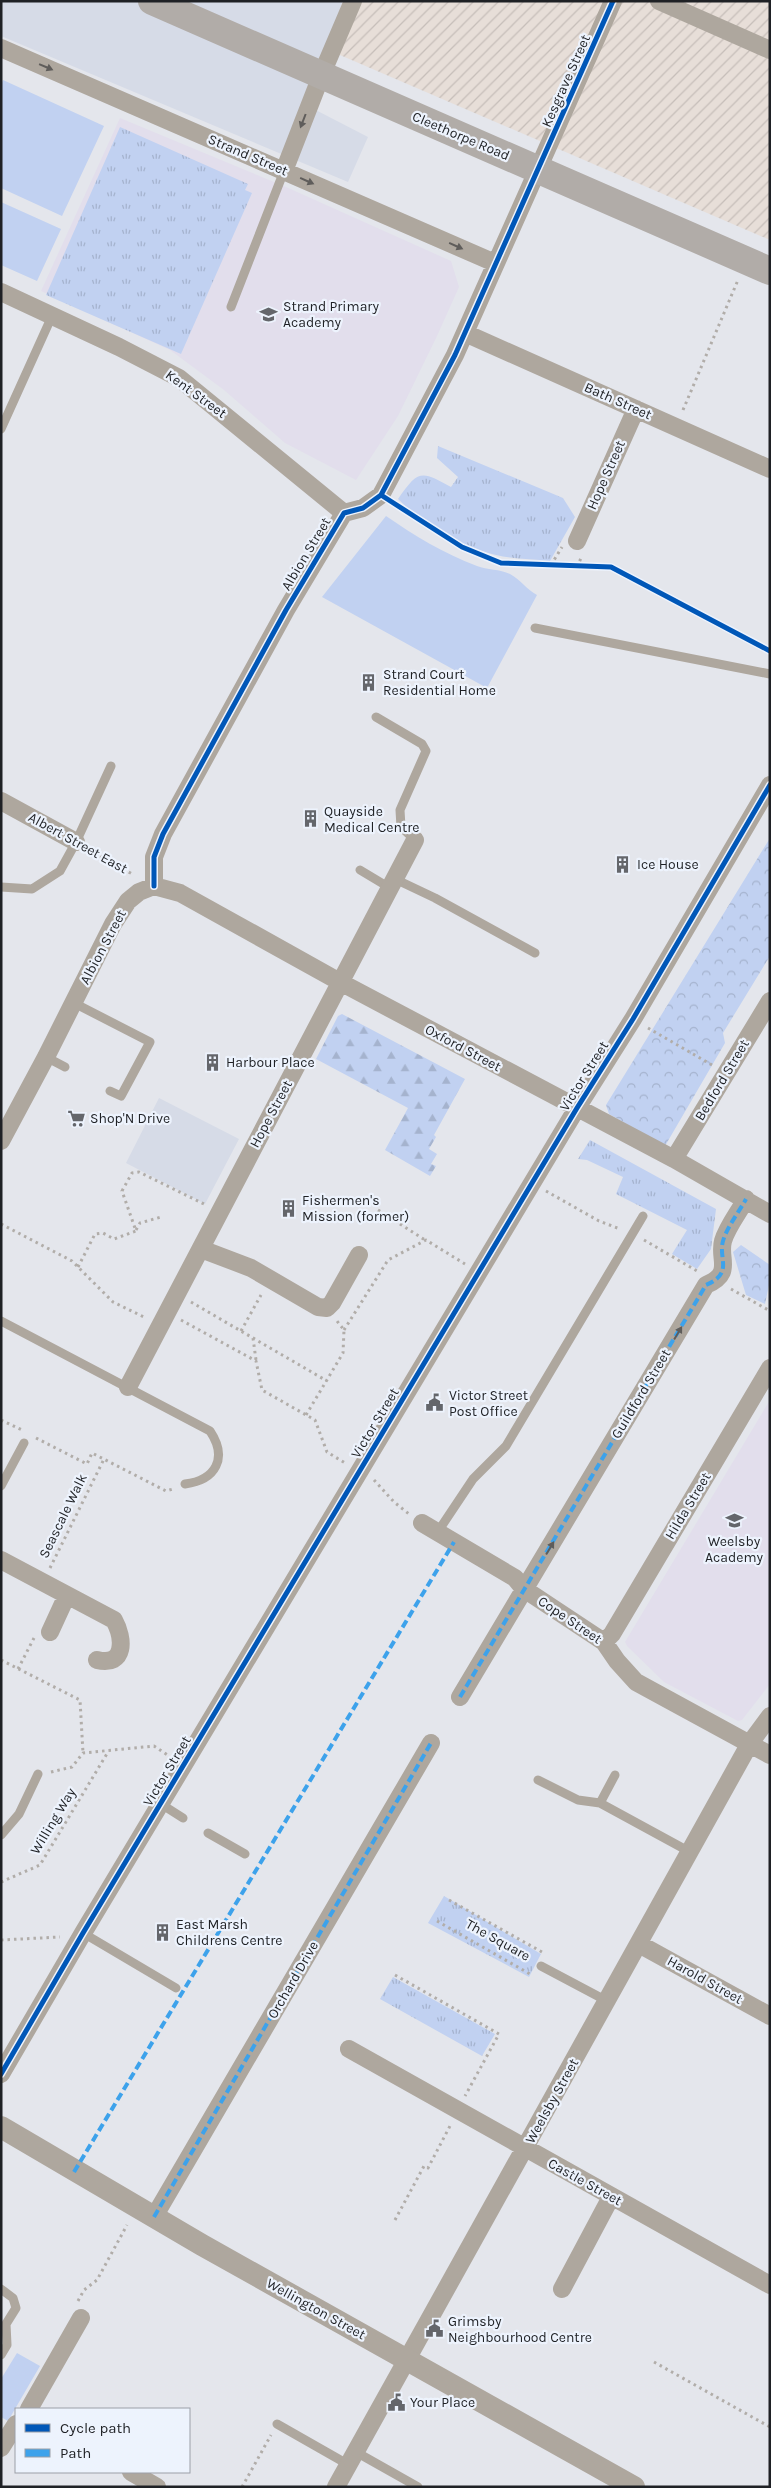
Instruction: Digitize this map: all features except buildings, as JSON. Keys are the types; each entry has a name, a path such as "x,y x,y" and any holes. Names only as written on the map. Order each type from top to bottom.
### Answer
{"main road":[{"name":"Cleethorpe Road","path":"152,1 758,266"}],"street":[{"path":"284,171 353,1"},
{"name":"Kesgrave Street","path":"539,170 613,1"},
{"path":"659,1 770,50"},
{"name":"Strand Street","path":"1,48 495,264"},
{"name":"Albion Street","path":"1,1141 74,1003 113,924 128,901 139,892 154,886 154,857 164,834 286,610 344,514 363,508 381,495 465,333 539,170"},
{"name":"Kent Street","path":"1,292 179,378 344,514"},
{"name":"Bath Street","path":"465,333 770,469"},
{"name":"Hope Street","path":"577,541 636,409"},
{"name":"Victor Street","path":"1,2074 83,1933 632,1019 770,785"},
{"name":"Albert Street East","path":"1,801 76,842"},
{"name":"Hope Street","path":"128,1387 415,840"},
{"name":"Oxford Street","path":"154,886 180,893 340,982 746,1198 770,1214"},
{"name":"Bedford Street","path":"674,1159 770,1001"},
{"name":"Guildford Street","path":"524,1589 706,1285 716,1280 725,1264 722,1242 746,1198"},
{"path":"201,1249 251,1268 318,1307 327,1308 332,1303 359,1255"},
{"name":"Hilda Street","path":"604,1642 612,1634 770,1368"},
{"name":"Cope Street","path":"422,1523 515,1578 524,1589 604,1642 617,1661 636,1682 770,1755"},
{"path":"1,1560 114,1620 122,1638 117,1654 112,1660 106,1662 97,1660"},
{"path":"460,1697 524,1589"},
{"path":"50,1632 67,1595"},
{"name":"Weelsby Street","path":"336,2487 690,1852 743,1740 770,1716"},
{"name":"Orchard Drive","path":"154,2217 431,1743"},
{"name":"Harold Street","path":"639,1944 770,2016"},
{"name":"Castle Street","path":"349,2049 770,2285"},
{"name":"Wellington Street","path":"1,2127 154,2217 634,2487"},
{"path":"562,2289 611,2197"},
{"path":"30,2408 81,2318"},
{"path":"1,2448 15,2426"},
{"path":"134,2473 153,2480"}],"lane":[{"path":"231,308 284,171"},
{"path":"1,429 52,316"},
{"path":"535,628 770,674"},
{"path":"376,716 422,744 426,751 400,810 401,828 415,840"},
{"path":"1,887 32,889 60,871 76,842 111,766"},
{"path":"360,870 434,898 535,953"},
{"path":"74,1003 150,1042 121,1096 110,1090"},
{"path":"46,1057 65,1067"},
{"path":"437,1533 473,1479 506,1446 643,1216"},
{"path":"1,1321 210,1432 216,1440 219,1451 218,1462 213,1471 205,1478 185,1484"},
{"path":"1,1486 24,1442"},
{"path":"2,1833 19,1814 38,1774"},
{"path":"600,1803 615,1774"},
{"path":"538,1780 578,1800 600,1803 690,1852"},
{"path":"161,1804 183,1818"},
{"path":"208,1833 244,1854"},
{"path":"83,1933 176,1988"},
{"name":"The Square","path":"541,1966 607,2002"},
{"path":"1,2289 13,2298 16,2308 6,2324 7,2345 1,2355"},
{"path":"277,2424 418,2487"}],"path":[{"path":"676,427 758,266"},
{"path":"540,565 557,566"},
{"path":"571,566 586,567"},
{"path":"632,1019 726,1074"},
{"path":"136,1231 122,1192 132,1173 139,1172 220,1212"},
{"path":"532,1184 598,1221 632,1234"},
{"path":"378,1210 479,1272"},
{"path":"78,1267 95,1234 103,1233 114,1239 136,1231 140,1223 161,1217"},
{"path":"1,1224 72,1261 113,1302 164,1319 256,1361"},
{"path":"306,1415 343,1353 344,1330 388,1260 426,1240"},
{"path":"240,1331 271,1280"},
{"path":"177,1294 326,1381"},
{"path":"327,1308 344,1330"},
{"path":"253,1338 262,1390 315,1420 327,1452 372,1478 394,1502 422,1523"},
{"path":"104,1459 166,1491 185,1484"},
{"path":"18,1669 40,1626 50,1632"},
{"path":"1,1660 80,1700 83,1753 72,1767 38,1774"},
{"path":"83,1753 154,1746 184,1765"},
{"path":"1,1940 51,1939 83,1933"},
{"path":"654,2362 770,2427"},
{"path":"242,2487 277,2424"}],"shaded area":[{"path":"1,1 343,1 306,105 368,137 348,182 1,36"},
{"path":"343,1 770,1 770,240 326,49"},
{"name":"Strand Primary Academy","path":"120,118 286,187 451,261 459,287 398,416 356,480 285,443 224,390 170,350 41,291"},
{"path":"159,1098 239,1139 205,1204 126,1163"},
{"name":"Weelsby Academy","path":"770,1400 770,1684 742,1720 738,1721 664,1682 625,1642"}],"green space":[{"path":"3,80 104,126 62,216 1,188 1,85"},
{"path":"120,127 248,184 245,190 252,193 181,354 46,295"},
{"path":"1,202 61,229 37,281 1,265"},
{"path":"438,446 563,498 575,517 550,561 503,556 469,546 431,526 398,499 410,482 421,476 433,478 451,487 458,477 437,458"},
{"path":"386,516 453,556 481,567 510,574 537,595 487,688 322,597"},
{"path":"770,838 770,956 723,1033 725,1043 665,1146 609,1114 606,1105"},
{"path":"342,1014 465,1079 434,1135 436,1137 429,1149 437,1154 431,1164 436,1166 430,1176 385,1150 408,1108 316,1059 338,1016"},
{"path":"590,1140 716,1209 711,1249 697,1269 672,1254 687,1230 616,1194 623,1177 587,1160 578,1159"},
{"path":"741,1245 770,1265 770,1280 765,1304 746,1295 733,1252"},
{"path":"444,1896 541,1954 529,1977 428,1923"},
{"path":"393,1977 495,2034 482,2056 380,1999"},
{"path":"17,2353 40,2366 8,2421 1,2417 1,2379"}],"marked path":[{"path":"460,1697 706,1285 720,1276 723,1265 723,1241 730,1225 746,1199"},
{"path":"74,2172 454,1542"},
{"path":"154,2217 431,1743"}],"cycle path":[{"path":"154,886 154,857 163,834 286,610 344,513 363,508 381,495 455,355 613,1"},
{"path":"381,495 462,547 501,563 611,567 770,651"},
{"path":"1,2074 83,1933 577,1108 633,1019 770,785"}],"place":[{"name":"Strand Primary Academy","path":"269,314"},
{"name":"Strand Court Residential Home","path":"369,682"},
{"name":"Quayside Medical Centre","path":"310,819"},
{"name":"Ice House","path":"623,864"},
{"name":"Harbour Place","path":"212,1062"},
{"name":"Shop'N Drive","path":"76,1118"},
{"name":"Fishermen's Mission (former)","path":"288,1208"},
{"name":"Victor Street Post Office","path":"435,1403"},
{"name":"Weelsby Academy","path":"734,1521"},
{"name":"East Marsh Childrens Centre","path":"162,1932"},
{"name":"Grimsby Neighbourhood Centre","path":"434,2329"},
{"name":"Your Place","path":"396,2402"}]}
